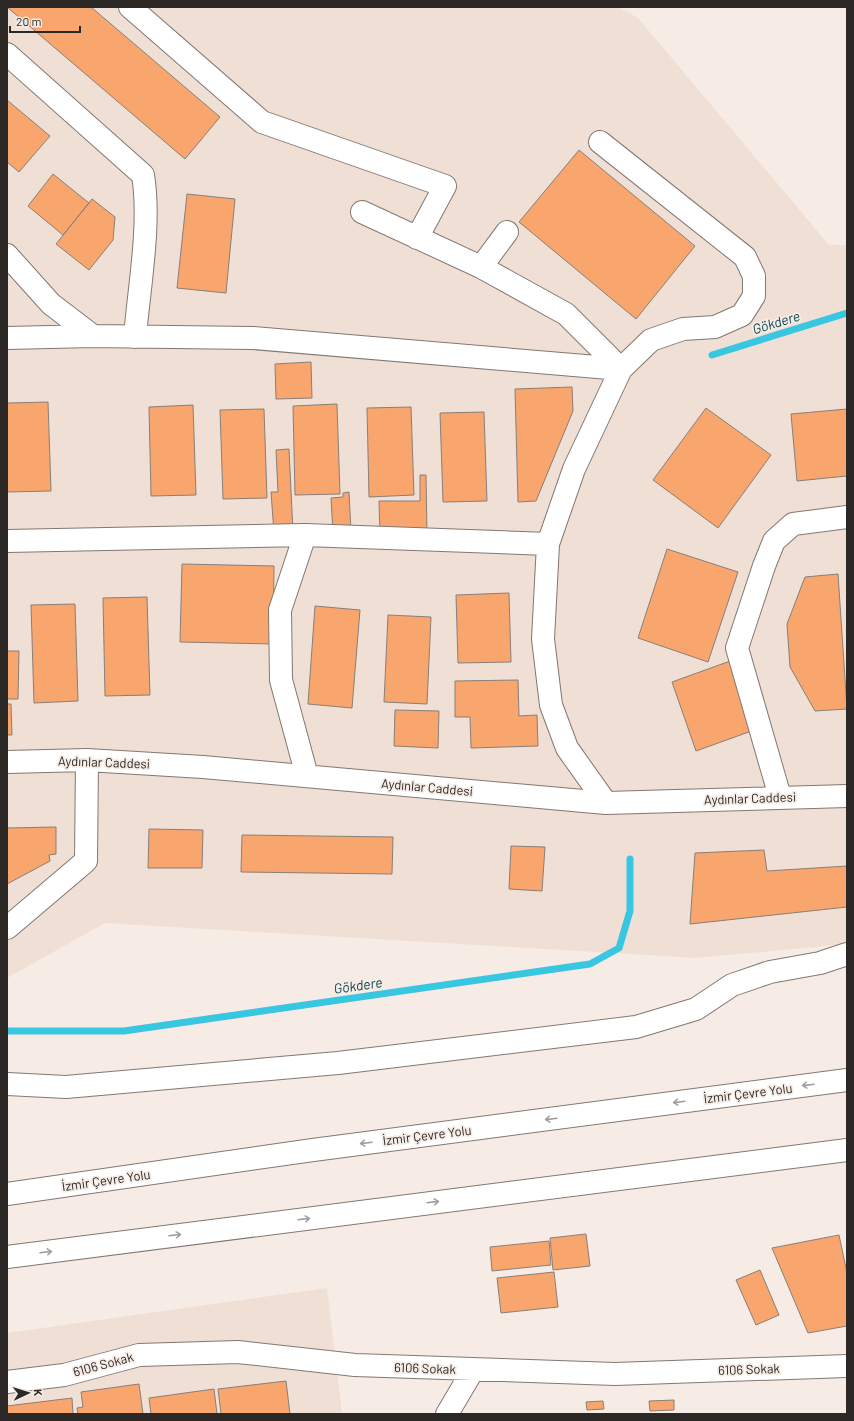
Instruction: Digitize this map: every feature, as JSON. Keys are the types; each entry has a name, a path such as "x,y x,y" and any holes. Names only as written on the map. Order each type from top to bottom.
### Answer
{"main road":[{"path":"130,7 262,122 445,186 417,238"},
{"path":"7,54 143,175 146,195 146,218 135,337"},
{"path":"600,142 745,257 754,276 754,296 742,315 715,327 683,329 651,340 622,369 574,469 548,544 543,639 551,706 567,748 606,803"},
{"path":"362,212 481,267 566,314 622,369"},
{"path":"481,267 507,232"},
{"path":"7,255 51,304 94,336"},
{"path":"7,338 94,336 253,338 622,369"},
{"path":"780,798 738,648 764,566 774,541 793,524 847,517"},
{"path":"7,541 305,535 548,544"},
{"path":"305,535 280,610 281,680 307,776"},
{"path":"7,928 86,861 87,760"},
{"name":"Aydınlar Caddesi","path":"7,762 87,760 203,767 606,803 847,796"},
{"path":"7,1084 66,1087 338,1063 636,1026 696,1009 732,985 770,972 820,963 847,954"},
{"name":"İzmir Çevre Yolu","path":"7,1194 313,1150 847,1080"},
{"path":"7,1256 847,1150"},
{"name":"6106 Sokak","path":"7,1382 64,1375 140,1355 238,1352 355,1365 615,1374 847,1366"},
{"path":"447,1414 473,1370"}],"shaded area":[{"path":"7,7 618,7 638,18 829,245 847,245 847,944 696,958 105,923 7,978"},
{"path":"327,1288 342,1414 7,1414 7,1333"}],"building":[{"path":"7,7 91,7 220,117 185,159"},
{"path":"7,100 50,136 19,172 7,162"},
{"path":"579,150 695,246 636,319 519,222"},
{"path":"53,174 89,203 63,235 28,206"},
{"path":"187,194 235,199 226,293 177,288"},
{"path":"92,199 115,217 113,240 89,270 56,244"},
{"path":"311,362 312,398 276,399 275,364"},
{"path":"572,387 573,411 536,501 518,502 515,389"},
{"path":"48,402 51,491 7,492 7,403"},
{"path":"337,404 340,494 295,495 293,406"},
{"path":"193,405 196,495 151,496 149,407"},
{"path":"411,407 414,495 369,497 367,408"},
{"path":"706,408 771,455 718,528 653,480"},
{"path":"264,409 267,498 223,499 220,410"},
{"path":"847,409 847,476 797,481 791,414"},
{"path":"484,412 487,501 443,502 440,413"},
{"path":"289,449 293,532 274,533 271,492 278,492 276,450"},
{"path":"420,475 426,475 427,535 380,535 379,501 420,501"},
{"path":"349,492 351,532 333,533 331,498 343,497 343,493"},
{"path":"667,549 738,572 708,662 638,638"},
{"path":"182,564 274,566 273,644 180,642"},
{"path":"838,574 847,709 815,711 790,667 787,624 805,577"},
{"path":"509,593 511,662 458,663 456,595"},
{"path":"147,597 150,695 105,696 103,598"},
{"path":"75,604 78,701 34,703 31,605"},
{"path":"315,606 360,610 352,708 308,704"},
{"path":"388,615 431,617 427,704 384,702"},
{"path":"7,651 19,651 18,699 7,699"},
{"path":"733,660 757,729 696,751 672,682"},
{"path":"518,680 519,716 537,715 538,746 471,748 470,717 455,717 455,681"},
{"path":"7,704 11,704 12,735 7,735"},
{"path":"395,710 439,711 438,748 394,746"},
{"path":"56,827 56,854 49,855 50,861 7,884 7,828"},
{"path":"149,829 203,830 202,868 148,868"},
{"path":"242,835 393,837 392,874 241,872"},
{"path":"511,846 545,847 542,891 509,889"},
{"path":"764,850 767,871 847,866 847,907 690,924 695,853"},
{"path":"586,1234 590,1266 553,1270 550,1238"},
{"path":"839,1235 847,1273 847,1326 808,1333 772,1248"},
{"path":"549,1241 551,1265 492,1271 490,1247"},
{"path":"760,1270 779,1315 756,1325 736,1280"},
{"path":"554,1272 558,1307 501,1313 497,1278"},
{"path":"286,1381 290,1414 221,1414 218,1389"},
{"path":"139,1384 143,1414 78,1414 77,1408 83,1407 81,1392"},
{"path":"214,1389 217,1414 151,1414 149,1398"},
{"path":"72,1398 73,1414 7,1414 7,1406"},
{"path":"674,1400 674,1410 650,1411 649,1401"},
{"path":"603,1401 604,1409 587,1410 586,1402"}],"waterway":[{"name":"Gökdere","path":"712,355 847,313"},
{"name":"Gökdere","path":"7,1031 124,1031 590,964 619,948 630,911 630,859"}]}
